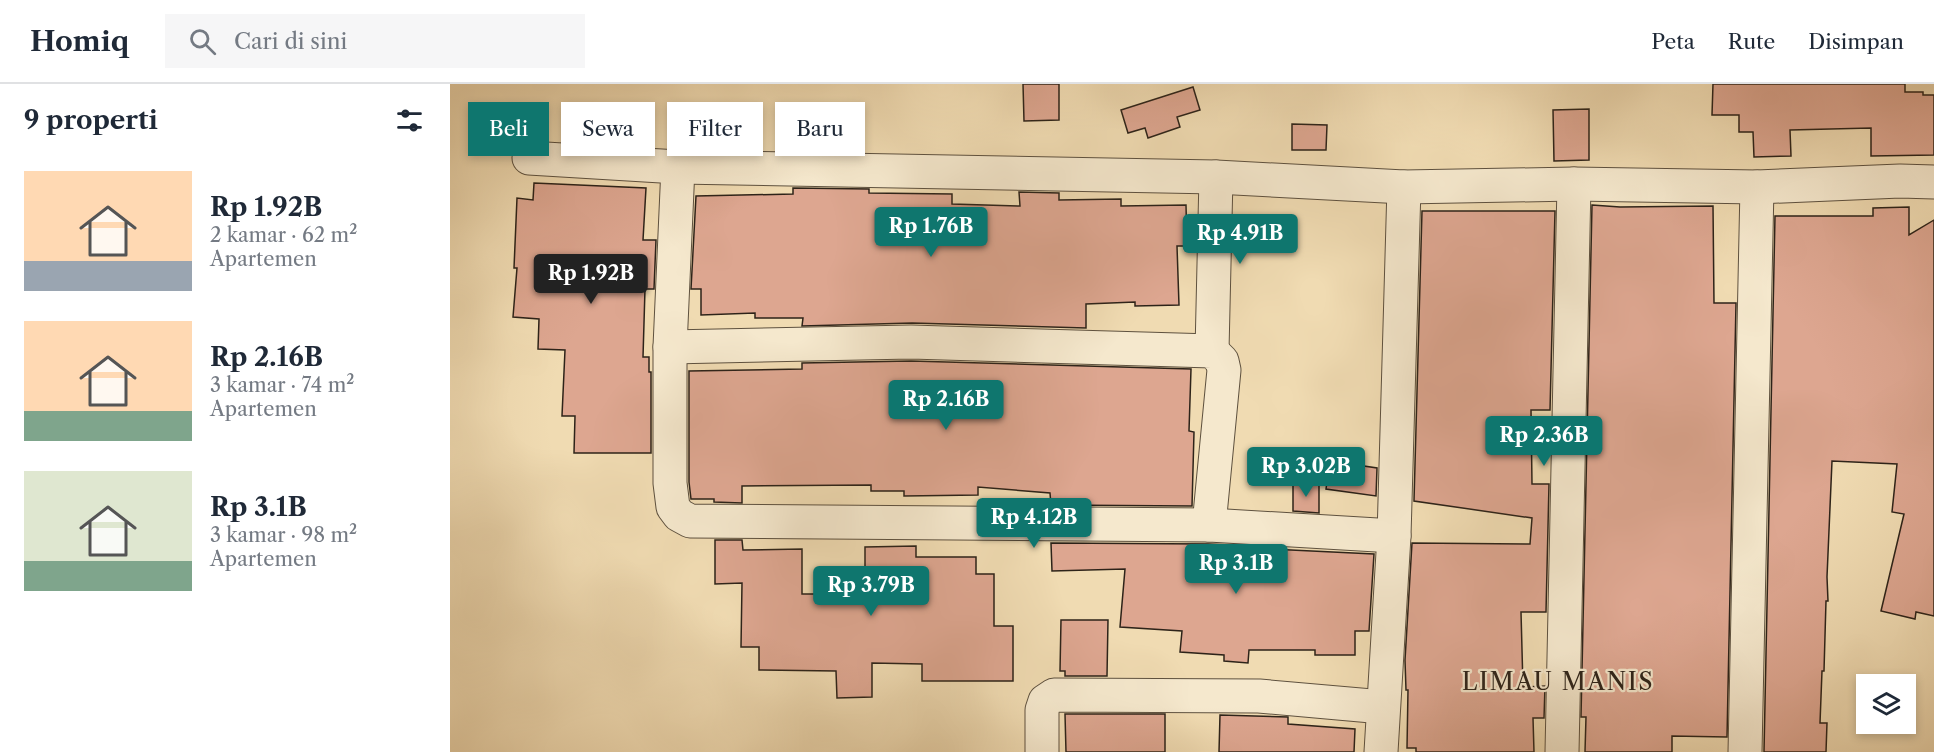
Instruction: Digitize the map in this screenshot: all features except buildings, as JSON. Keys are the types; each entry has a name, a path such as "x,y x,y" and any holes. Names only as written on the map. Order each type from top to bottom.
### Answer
{"street":[{"path":"529,158 678,167 1216,177 1404,187 1574,184 1758,187 1900,181 1934,182"},
{"path":"678,167 670,347 670,483 673,507 679,515 690,521 1209,525 1394,536"},
{"path":"1212,351 1216,177"},
{"path":"1562,752 1574,184"},
{"path":"1381,752 1394,536 1404,187"},
{"path":"1745,752 1758,187"},
{"path":"670,347 911,342 1212,351 1222,361 1224,370 1209,525"},
{"path":"1042,752 1042,710 1045,701 1054,695 1259,696 1383,707"}],"district":[{"name":"LIMAU MANIS","path":"1558,682"}]}
